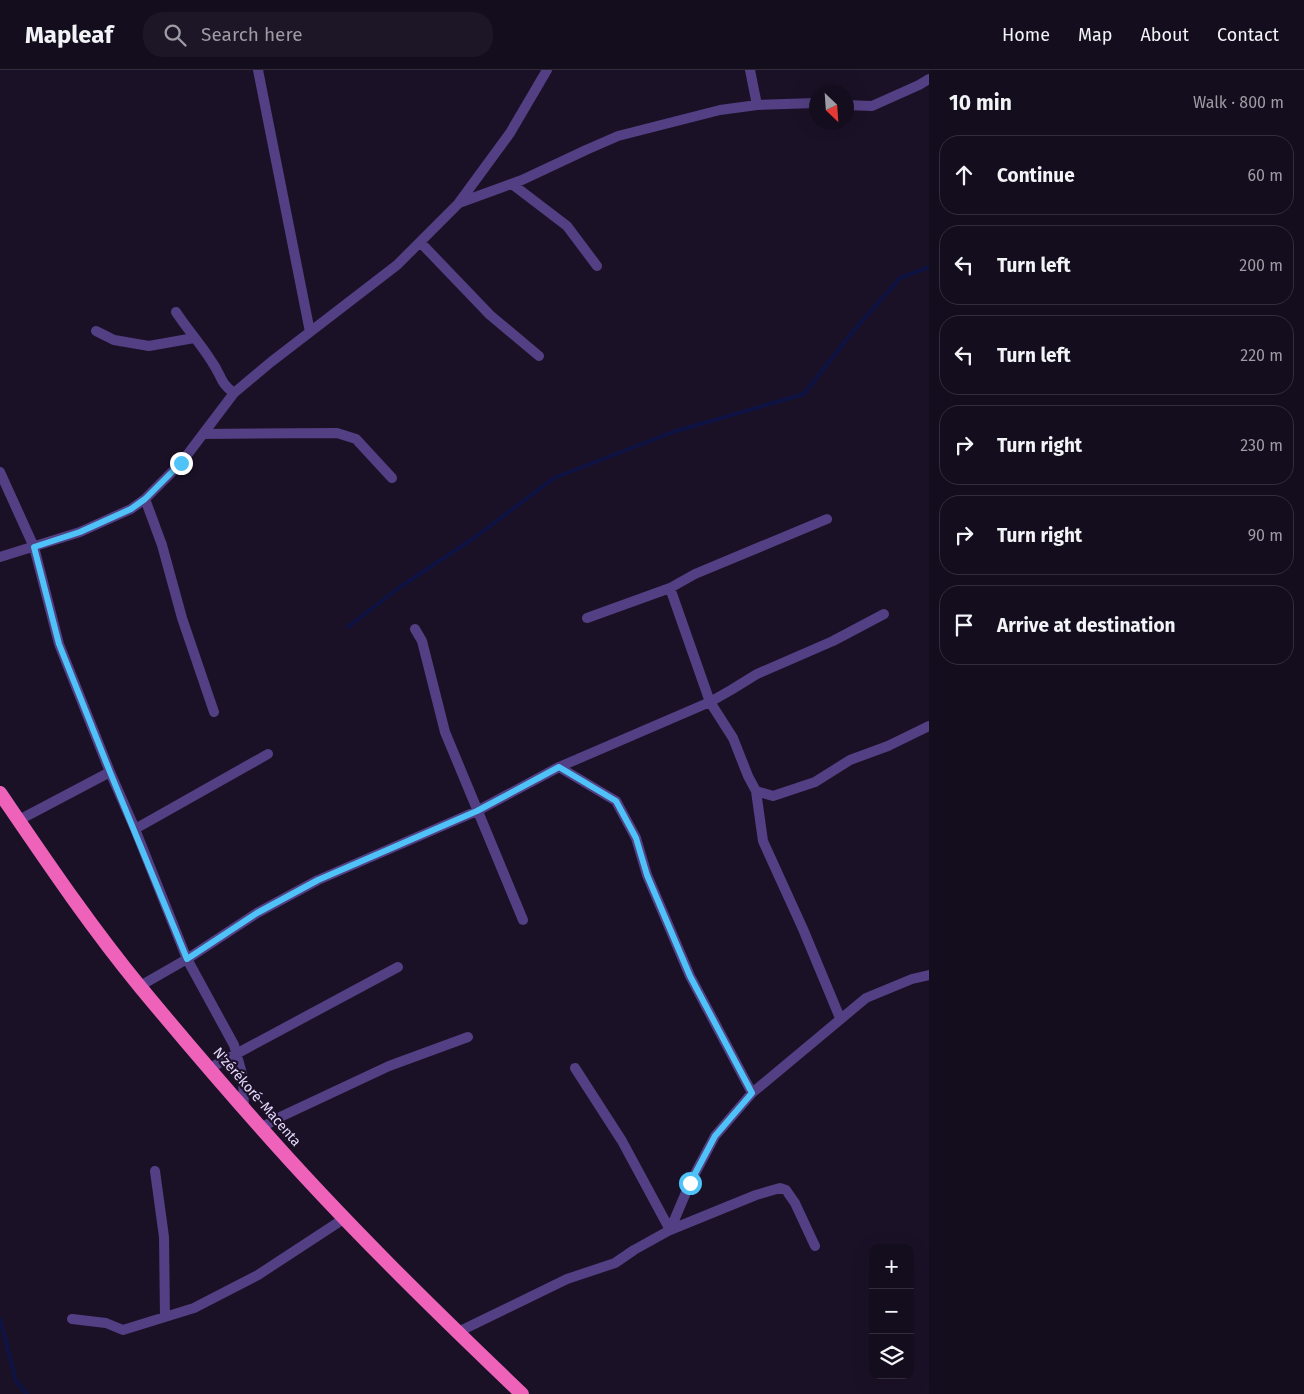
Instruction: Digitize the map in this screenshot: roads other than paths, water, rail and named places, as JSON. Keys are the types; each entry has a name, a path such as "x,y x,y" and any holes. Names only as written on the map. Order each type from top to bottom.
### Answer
{"highway":[{"name":"N'zérékoré-Macenta","path":"0,793 89,919 140,986 261,1128 345,1218 522,1394"}],"street":[{"path":"258,70 310,332"},
{"path":"0,557 80,532 131,509 145,499 181,463 234,393 270,362 397,265 458,204 510,134 547,70"},
{"path":"750,70 757,105"},
{"path":"854,105 872,106 929,79"},
{"path":"458,204 512,184 618,136 720,110 757,105 809,103"},
{"path":"512,184 567,226 597,266"},
{"path":"420,242 490,315 539,356"},
{"path":"176,312 214,364 225,386 234,393"},
{"path":"96,331 114,340 134,345 149,346 194,338"},
{"path":"203,434 337,433 356,439 392,478"},
{"path":"0,472 34,547 59,644 110,772 187,959 234,1045 243,1077 244,1108"},
{"path":"145,499 162,545 182,618 214,712"},
{"path":"587,618 670,588 695,574 827,519"},
{"path":"670,588 710,702 733,738 756,791 763,841 803,929 840,1018"},
{"path":"140,986 187,959 257,913 318,880 477,811 559,767 710,702 757,674 833,641 884,614"},
{"path":"415,629 422,641 445,732 523,920"},
{"path":"756,791 773,796 815,782 850,760 888,746 929,726"},
{"path":"134,829 268,754"},
{"path":"559,767 616,801 636,838 647,875 690,976 752,1093"},
{"path":"19,820 110,772"},
{"path":"210,1068 398,967"},
{"path":"670,1230 690,1183 715,1136 752,1093 866,998 929,975"},
{"path":"261,1128 278,1118 389,1066 468,1037"},
{"path":"575,1068 622,1141 670,1230"},
{"path":"155,1171 164,1237 166,1317"},
{"path":"458,1332 567,1279 615,1263 670,1230 756,1195 780,1188 786,1190 795,1203 815,1246"},
{"path":"72,1320 106,1323 122,1330 194,1308 258,1275 345,1218"}],"waterway":[{"path":"348,627 400,587 474,538 554,478 673,432 804,394 850,335 900,278 929,267"},
{"path":"0,1319 16,1381 27,1394"}]}
